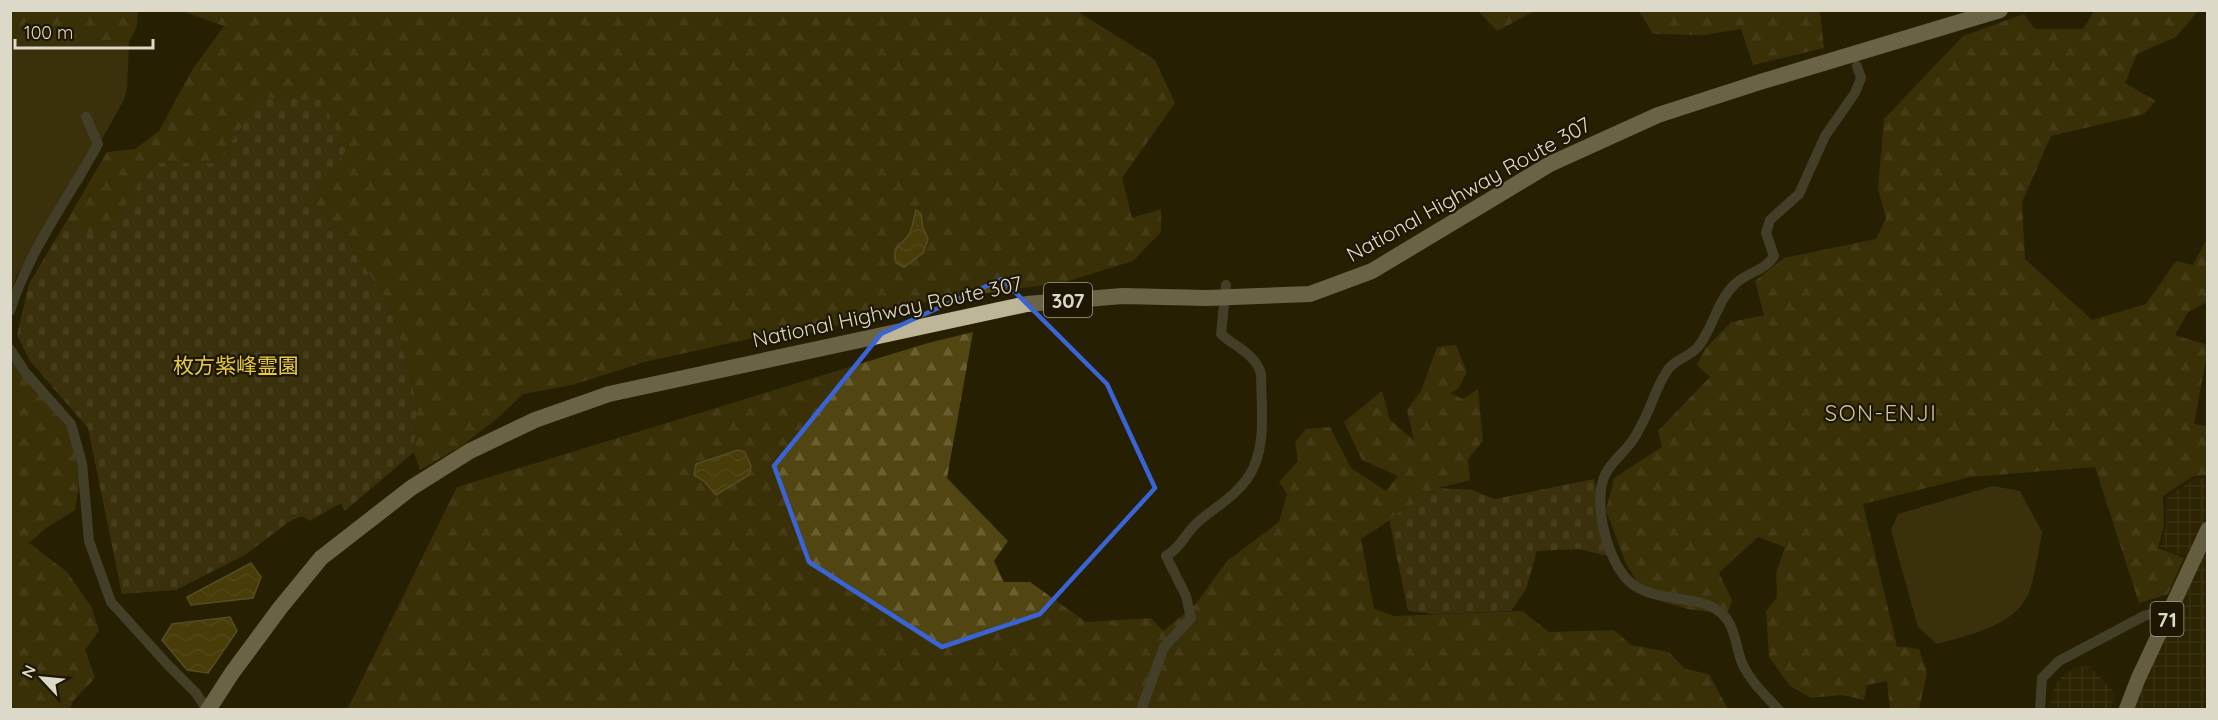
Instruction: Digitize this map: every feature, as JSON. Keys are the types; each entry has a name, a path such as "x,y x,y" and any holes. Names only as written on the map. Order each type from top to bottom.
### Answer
{"highway":[{"name":"National Highway Route 307","path":"208,710 246,654 321,558 411,488 470,450 535,420 609,394 1027,304 1225,291 1311,294 1372,271 1550,164 1658,115 2000,10"}],"main road":[{"name":"71","path":"2126,710 2138,679 2208,529"}],"street":[{"path":"1779,710 1743,664 1729,623 1721,613 1702,603 1657,596 1631,583 1620,569 1609,547 1602,521 1600,492 1605,475 1631,444 1668,370 1699,345 1725,296 1734,284 1745,275 1768,266 1774,256 1766,233 1770,220 1799,194 1825,136 1855,93 1861,78 1857,66"},
{"path":"10,311 41,239 98,144 86,117"},
{"path":"1141,710 1164,647 1191,618 1186,596 1166,556 1172,553 1195,524 1233,494 1248,478 1260,448 1261,374 1259,366 1248,354 1221,334 1225,291"},
{"path":"10,349 25,372 71,424 82,463 88,540 111,602 196,693 208,710"},
{"path":"2040,710 2042,678 2060,661 2144,616 2153,613 2169,615"}],"highlighted area":[{"path":"1002,279 1107,384 1155,488 1040,614 942,647 809,562 774,466 881,334"}],"shaded area":[{"path":"2195,478 2207,478 2207,516 2186,557 2160,547 2166,527 2167,497"},
{"path":"2207,543 2208,695 2203,709 2132,710"},
{"path":"2089,666 2116,694 2111,709 2048,709 2054,687 2062,677 2074,667"}],"green space":[{"path":"10,11 138,11 137,26 129,42 11,33"},
{"path":"182,11 1080,11 1155,60 1175,103 1122,178 1132,218 1161,209 1161,232 1133,261 1065,282 930,301 812,332 753,338 645,362 572,385 523,394 498,418 460,447 420,470 414,452 417,405 398,330 383,295 344,236 309,199 346,151 262,98 217,163 156,163 103,238 66,222 107,152 135,149 159,131 192,70 224,26"},
{"path":"1478,11 1535,11 1497,31"},
{"path":"1639,11 1820,11 1824,48 1753,65 1741,29 1705,35 1653,34"},
{"path":"2094,11 2198,11 2176,37 2137,54 2125,83 2156,101 2144,114 2051,136 2022,202 2025,259 2092,320 2146,304 2176,261 2193,265 2207,239 2207,302 2188,312 2175,335 2207,345 2194,424 2207,426 2207,475 2194,476 2163,496 2164,527 2158,548 2184,558 2168,594 2139,603 2095,467 1970,477 1863,504 1897,646 1919,649 1927,673 1919,709 1890,709 1887,681 1867,685 1864,700 1842,695 1811,698 1790,686 1769,657 1766,611 1777,597 1776,573 1785,547 1758,537 1719,573 1732,600 1727,614 1687,609 1647,597 1626,564 1606,510 1614,478 1662,447 1658,431 1710,377 1697,365 1705,349 1731,322 1764,315 1755,281 1784,258 1876,239 1886,218 1878,189 1884,119 1963,36 2024,14 2035,29 2083,29"},
{"path":"11,33 129,42 127,89 124,100 103,137 83,182 50,219 17,275 11,292"},
{"name":"枚方紫峰霊園","path":"261,98 322,100 346,151 309,199 344,236 383,295 398,330 417,405 414,452 345,511 341,503 310,521 302,516 290,521 245,555 176,590 122,594 88,428 30,361 17,335 29,284 66,222 103,238 156,163 217,163"},
{"path":"973,332 947,478 1008,541 994,561 1004,582 1030,582 1086,622 1151,618 1163,631 1195,605 1227,561 1279,522 1287,494 1279,482 1298,461 1295,442 1306,429 1330,427 1351,468 1386,491 1398,476 1362,460 1344,422 1382,391 1390,420 1414,440 1407,410 1421,391 1437,347 1456,345 1467,372 1458,389 1450,393 1463,399 1478,389 1483,441 1468,459 1470,480 1438,488 1361,539 1374,609 1394,616 1522,611 1549,632 1614,630 1631,645 1669,652 1685,669 1709,674 1728,709 347,710 457,487 928,343"},
{"path":"10,360 29,378 73,436 79,485 75,510 45,529 29,543 67,572 92,608 99,631 85,650 95,678 73,701 70,709 11,709"},
{"path":"1594,479 1612,557 1579,549 1537,551 1526,589 1511,611 1433,614 1408,611 1389,519 1438,488 1472,490 1495,499"},
{"path":"1993,486 2020,491 2042,532 2028,595 2021,606 2000,622 1975,633 1937,644 1918,627 1891,530 1898,514"}],"water":[{"path":"916,210 921,214 923,228 928,239 923,253 904,267 896,263 895,252 910,231"},
{"path":"738,450 745,452 751,466 749,475 716,495 704,481 694,475 696,464"},
{"path":"251,563 261,577 253,598 191,605 187,597"},
{"path":"230,617 237,631 208,673 187,670 162,640 172,624"}],"district":[{"name":"SON-ENJI","path":"1881,413"}]}
